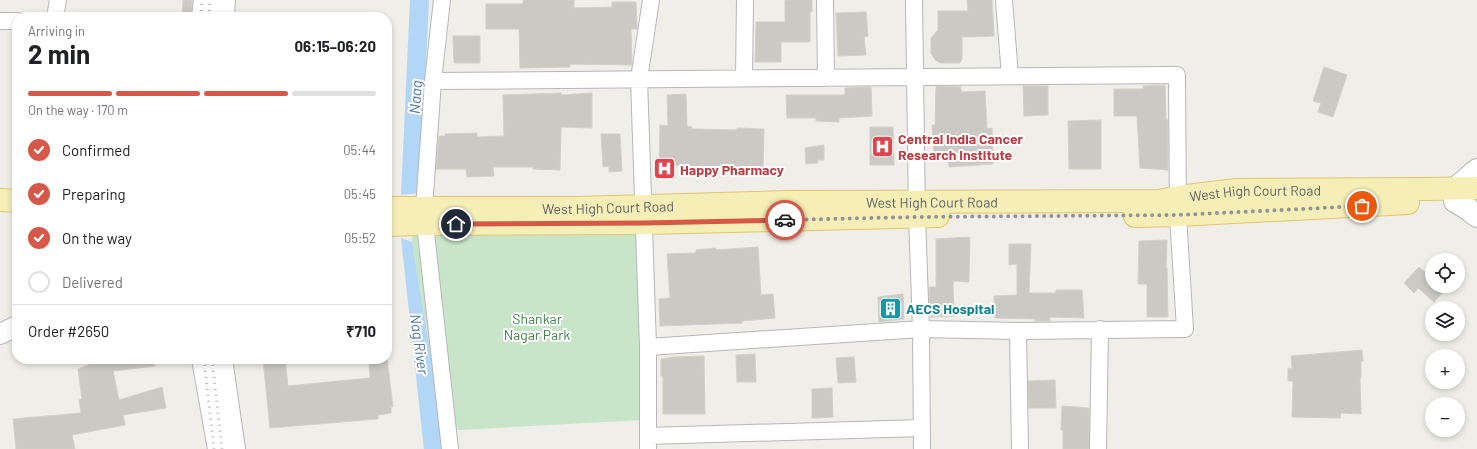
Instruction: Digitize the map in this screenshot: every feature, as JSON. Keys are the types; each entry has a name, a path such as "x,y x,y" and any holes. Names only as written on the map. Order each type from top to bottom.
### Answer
{"main road":[{"path":"204,12 205,0"},
{"path":"223,12 224,0"},
{"path":"1477,170 1463,192 1468,209 1477,216"},
{"name":"West High Court Road","path":"392,209 424,216 643,214 1178,206 1463,192 1477,199"},
{"path":"0,200 12,201"},
{"path":"0,213 12,213"},
{"name":"West High Court Road","path":"392,224 424,216"},
{"path":"204,364 219,449"},
{"path":"222,364 234,449"}],"street":[{"path":"56,12 58,0"},
{"path":"442,0 433,81 424,216 450,449"},
{"path":"651,0 639,79 648,347 648,442 922,428"},
{"path":"744,78 745,0"},
{"path":"825,0 826,78"},
{"path":"914,0 922,449"},
{"path":"1004,0 1010,76"},
{"path":"0,21 12,21"},
{"path":"433,81 1177,75 1178,206 1185,329 1018,331 921,329 648,347"},
{"path":"0,334 12,328"},
{"path":"1098,449 1100,329"},
{"path":"1018,331 1020,449"}],"green space":[{"name":"Shankar Nagar Park","path":"642,226 642,420 460,430 443,429 412,242 413,228"}],"water":[{"name":"Naag","path":"410,0 429,0 420,193 401,195"},
{"name":"Nag River","path":"401,238 412,242 445,449 424,449"}],"building":[{"path":"183,0 192,0 191,12 182,12"},
{"path":"523,0 574,0 574,8 612,7 612,2 636,2 637,29 631,29 632,65 570,64 570,67 520,68 519,29 486,29 486,4 523,4"},
{"path":"785,0 812,0 812,12 810,12 810,42 781,42 781,62 755,62 756,22 785,22"},
{"path":"967,0 992,0 994,36 962,37 962,59 960,63 940,63 935,60 931,53 931,38 938,30 938,11 968,11"},
{"path":"866,12 868,36 864,37 866,55 838,56 836,13"},
{"path":"453,36 480,36 480,63 454,63"},
{"path":"1324,67 1347,75 1333,117 1318,112 1321,103 1313,101"},
{"path":"1165,85 1166,120 1168,120 1168,170 1140,168 1137,116 1114,116 1114,89 1144,89 1143,86"},
{"path":"936,86 961,87 961,92 985,91 987,129 992,128 993,164 949,167 948,155 934,156 932,125 935,125"},
{"path":"1023,86 1048,86 1048,115 1024,116"},
{"path":"871,87 872,116 839,118 839,122 816,121 816,118 787,118 786,95 845,95 845,88"},
{"path":"561,93 561,95 592,93 592,128 561,127 560,170 533,169 533,167 493,167 494,176 467,177 466,169 436,169 439,136 445,136 445,134 477,133 477,137 504,136 503,95"},
{"path":"686,94 687,126 692,127 692,129 764,129 763,172 736,171 736,167 659,165 660,125 668,126 667,95"},
{"path":"1101,120 1101,169 1069,169 1068,121"},
{"path":"870,127 893,127 894,165 870,165"},
{"path":"601,134 620,134 622,171 609,172 609,166 603,167"},
{"path":"824,145 824,160 818,160 818,163 806,164 805,148"},
{"path":"970,237 969,282 953,281 954,316 930,317 929,287 936,287 936,239"},
{"path":"1167,240 1166,268 1168,317 1147,317 1147,284 1138,284 1139,241"},
{"path":"1009,244 1031,244 1029,293 1056,293 1056,290 1082,290 1084,318 1050,317 1050,321 1035,321 1035,319 995,318 994,296 1017,295 1017,264 1009,265"},
{"path":"758,247 761,295 773,294 775,318 742,321 742,323 660,326 659,299 670,298 667,254 696,253 696,250 716,248 716,250"},
{"path":"1419,267 1425,272 1425,293 1442,293 1435,301 1433,301 1418,288 1414,293 1404,283"},
{"name":"AECS Hospital","path":"903,294 904,319 879,322 878,297"},
{"path":"1362,350 1363,361 1361,361 1360,378 1361,414 1341,413 1340,418 1292,417 1293,381 1288,381 1288,368 1292,369 1291,356"},
{"path":"755,354 756,382 737,382 736,355"},
{"path":"704,356 705,414 663,414 663,376 661,376 661,359"},
{"path":"854,357 856,382 838,383 836,358"},
{"path":"91,364 155,364 155,366 113,371 119,400 162,387 166,408 123,415 125,425 72,435 75,449 16,449 13,419 81,413 79,400 82,399 78,369"},
{"path":"264,364 286,364 288,386 370,378 369,364 388,364 393,407 391,407 391,413 378,415 378,419 270,428"},
{"path":"1055,380 1056,408 1029,408 1028,381"},
{"path":"832,388 833,417 812,418 812,389"},
{"path":"1062,406 1089,408 1089,449 1063,449 1063,430 1061,430"}],"railway":[{"path":"201,12 202,0"},
{"path":"209,12 210,0"},
{"path":"205,364 214,449"},
{"path":"213,364 222,449"}],"way so far":[{"path":"785,220 917,217 1178,215 1362,206"}],"place":[{"name":"Central India Cancer Research Institute","path":"883,146"},
{"name":"Happy Pharmacy","path":"665,169"},
{"name":"AECS Hospital","path":"891,308"}],"route":[{"path":"456,224 644,223 785,220"}]}
